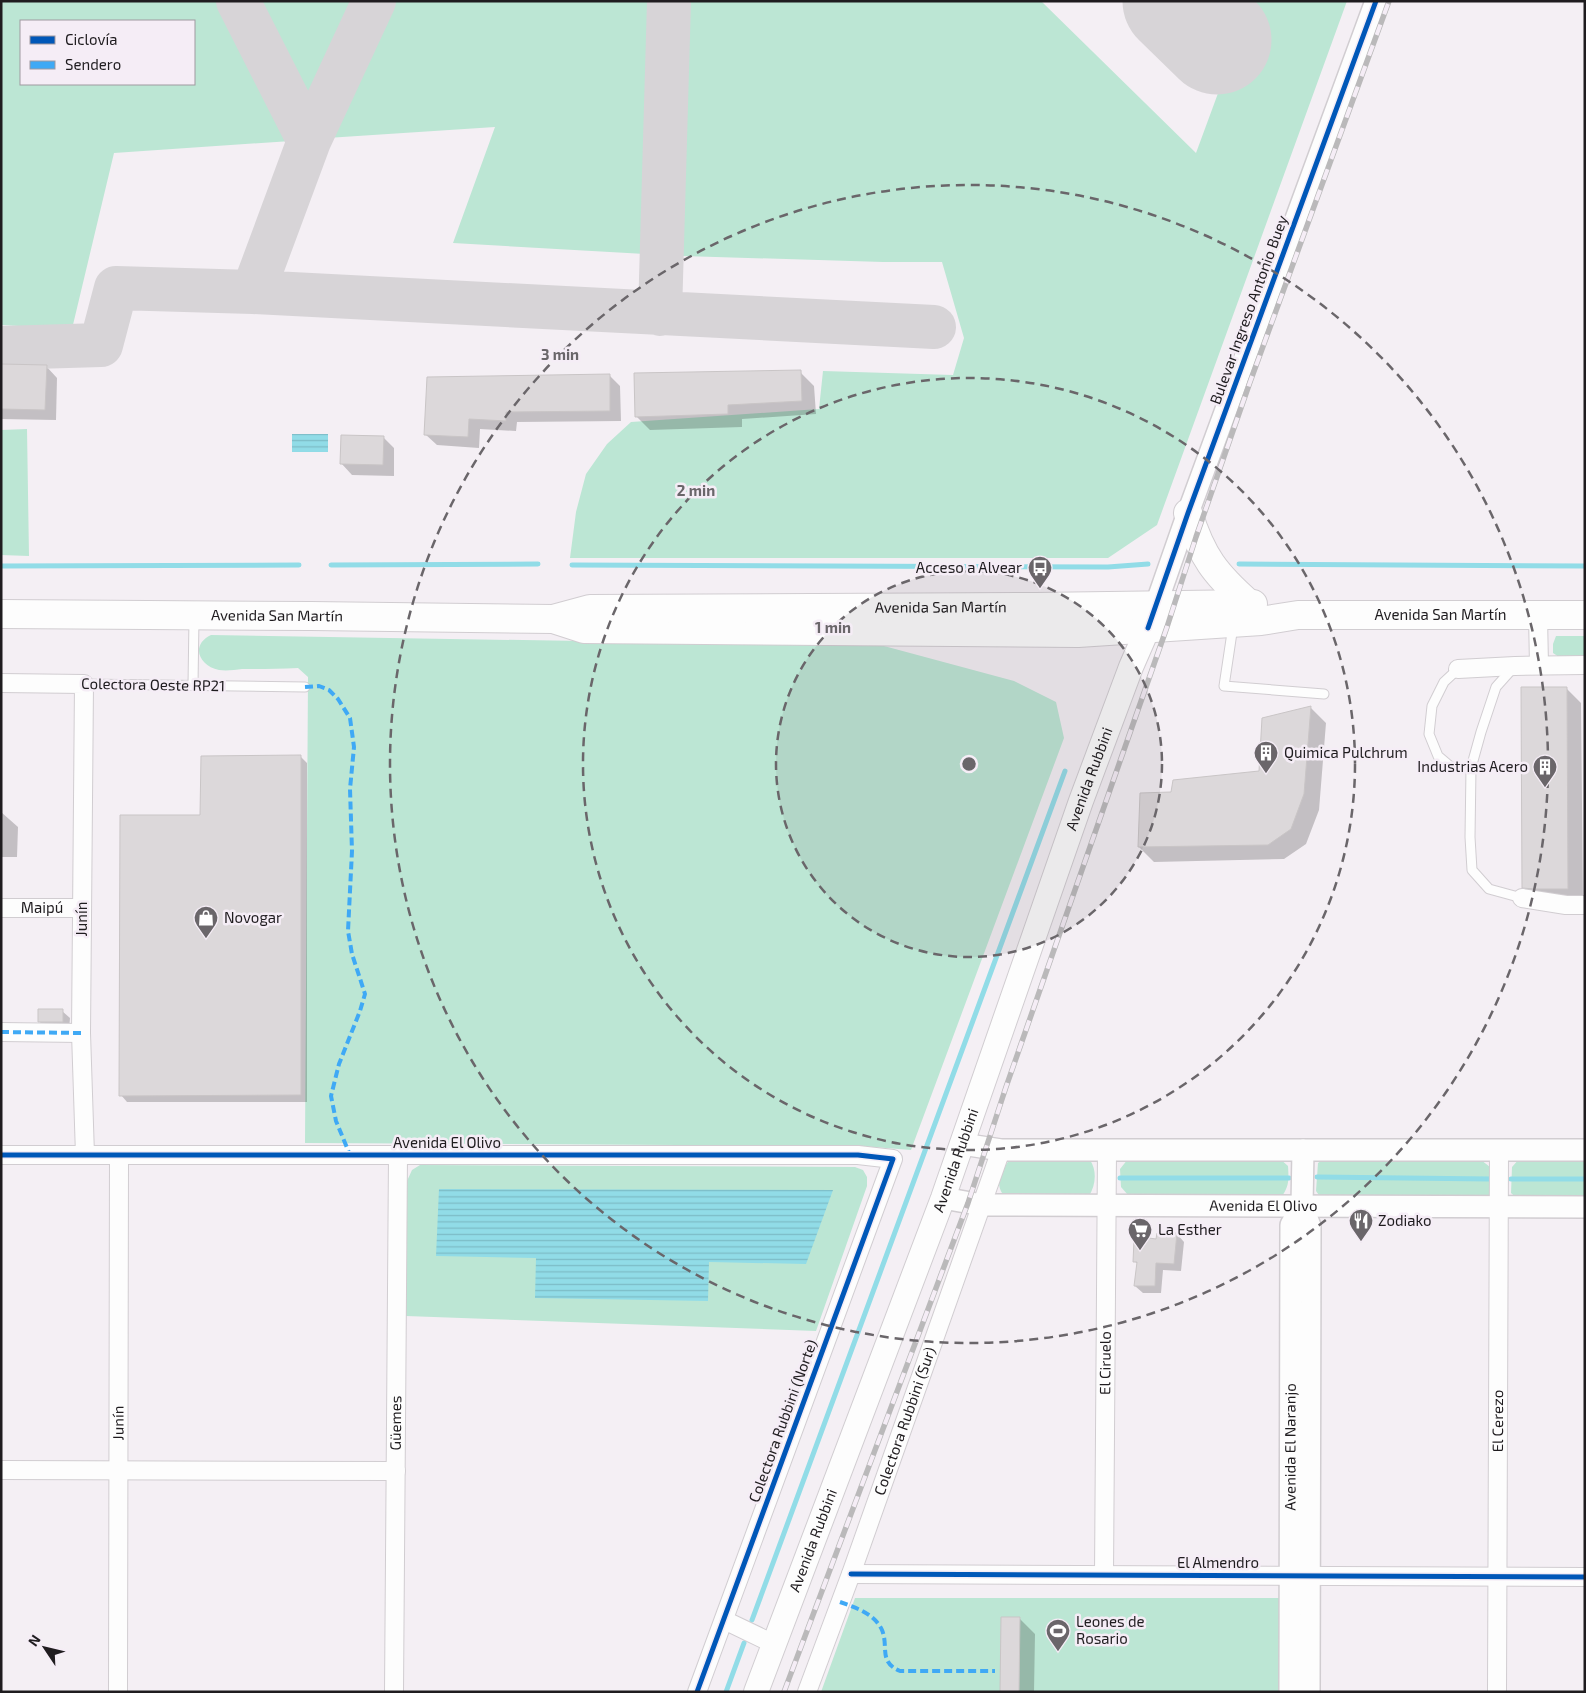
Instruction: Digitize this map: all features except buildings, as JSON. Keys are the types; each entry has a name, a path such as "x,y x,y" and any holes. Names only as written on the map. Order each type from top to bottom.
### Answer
{"main road":[{"path":"1188,513 1196,537 1213,568 1229,587 1241,614"},
{"name":"Avenida San Martín","path":"1,614 554,619 584,629 1078,633 1152,617 1241,614 1261,621 1298,615 1585,616"},
{"name":"Avenida Rubbini","path":"756,1692 943,1198 1081,802 1131,667 1152,617"}],"street":[{"name":"Bulevar Ingreso Antonio Buey","path":"1152,617 1188,513 1376,1"},
{"path":"1538,616 1539,665"},
{"path":"1458,668 1585,665"},
{"name":"Colectora Oeste RP21","path":"1,683 84,684"},
{"name":"Junín","path":"84,684 81,1033 85,1155"},
{"path":"1522,898 1566,905 1585,905"},
{"name":"Maipú","path":"1,908 82,908"},
{"path":"1,1032 81,1033"},
{"path":"962,1144 1001,1150 1585,1150"},
{"name":"Colectora Rubbini (Sur)","path":"807,1692 851,1574 1001,1150"},
{"name":"El Ciruelo","path":"1104,1575 1107,1150"},
{"name":"Avenida El Naranjo","path":"1290,1692 1300,1576 1310,1226 1302,1206 1303,1150"},
{"name":"El Cerezo","path":"1497,1692 1499,1150"},
{"name":"Avenida El Olivo","path":"1,1155 858,1155 893,1160"},
{"name":"Junín","path":"118,1692 119,1155"},
{"name":"Güemes","path":"394,1692 398,1155"},
{"name":"Colectora Rubbini (Norte)","path":"697,1692 893,1160"},
{"name":"Avenida El Olivo","path":"943,1198 982,1205 1585,1206"},
{"path":"1,1470 396,1471"},
{"name":"El Almendro","path":"851,1574 1585,1577"},
{"name":"Avenida El Naranjo","path":"1300,1576 1309,1692"},
{"path":"724,1620 774,1644"}],"lane":[{"path":"1241,614 1224,686 1324,694"},
{"path":"192,685 194,615"},
{"path":"1515,666 1496,687 1471,768 1470,837 1472,870 1489,889 1522,898"},
{"path":"1458,668 1444,682 1432,706 1429,734 1438,756 1451,767 1471,768"},
{"name":"Colectora Oeste RP21","path":"84,684 305,687"}],"green space":[{"path":"1,1 219,1 291,141 114,153 72,329 1,325"},
{"path":"256,1 351,1 306,100"},
{"path":"391,1 649,1 645,254 453,243 495,127 327,138"},
{"path":"685,1 1041,1 1196,153 1252,1 1347,1 1157,525 1108,558 570,558 576,512 586,474 607,444 631,422 819,409 823,371 953,375 964,338 942,262 683,256"},
{"path":"27,429 29,556 1,555 1,430"},
{"path":"211,635 884,646 1014,681 1056,702 1064,738 911,1150 861,1146 305,1143 308,677 298,668 219,670 212,668 202,660 199,649 204,639"},
{"path":"1556,636 1585,636 1585,660 1559,657 1553,653 1553,644"},
{"path":"1279,1158 1288,1166 1287,1187 1281,1198 1128,1195 1121,1187 1120,1169 1128,1159"},
{"path":"1325,1158 1481,1160 1490,1167 1490,1195 1484,1201 1321,1198 1316,1191 1318,1163"},
{"path":"1520,1158 1585,1158 1585,1199 1520,1201 1511,1193 1512,1167"},
{"path":"1010,1159 1090,1160 1095,1173 1093,1187 1089,1196 1007,1199 1000,1189 999,1179"},
{"path":"420,1165 855,1167 863,1170 867,1177 867,1186 816,1331 406,1316 407,1181 412,1170"},
{"name":"Leones de Rosario","path":"855,1598 1280,1598 1279,1692 821,1692"}],"water":[{"path":"292,434 328,434 328,452 292,452"},
{"path":"439,1189 833,1190 806,1264 709,1262 708,1301 535,1298 536,1258 436,1256"}],"waterway":[{"path":"331,565 538,564"},
{"path":"572,565 1108,567 1148,564"},
{"path":"1239,564 1585,566"},
{"path":"1,566 299,565"},
{"path":"752,1620 1065,771"},
{"path":"1317,1177 1491,1179"},
{"path":"1120,1178 1289,1178"},
{"path":"1511,1179 1585,1179"},
{"path":"726,1692 744,1643"}],"taxiway":[{"path":"238,1 309,141"},
{"path":"253,292 309,141 374,1"},
{"path":"660,314 669,1"},
{"path":"1,348 101,345 116,288 253,292 934,327"}],"runway":[{"path":"1177,1 1217,40"}],"railway":[{"path":"784,1692 968,1203 1006,1087 1167,627 1250,382 1389,1"}],"marked path":[{"path":"305,687 319,686 329,690 338,699 350,718 354,747 350,789 352,851 348,931 352,954 365,994 339,1064 331,1096 336,1121 350,1155"},
{"path":"1,1032 81,1033"},
{"path":"840,1602 864,1612 879,1624 884,1636 886,1659 893,1667 900,1671 995,1671"}],"cycle path":[{"path":"1148,628 1188,513 1376,1"},
{"path":"1,1155 858,1155 893,1159 697,1692"},
{"path":"851,1574 1585,1577"}],"place":[{"name":"Acceso a Alvear","path":"1040,589"},
{"name":"Quimica Pulchrum","path":"1266,774"},
{"name":"Industrias Acero","path":"1545,788"},
{"name":"Novogar","path":"206,939"},
{"name":"Zodiako","path":"1361,1242"},
{"name":"La Esther","path":"1140,1251"},
{"name":"Leones de Rosario","path":"1058,1652"}]}
